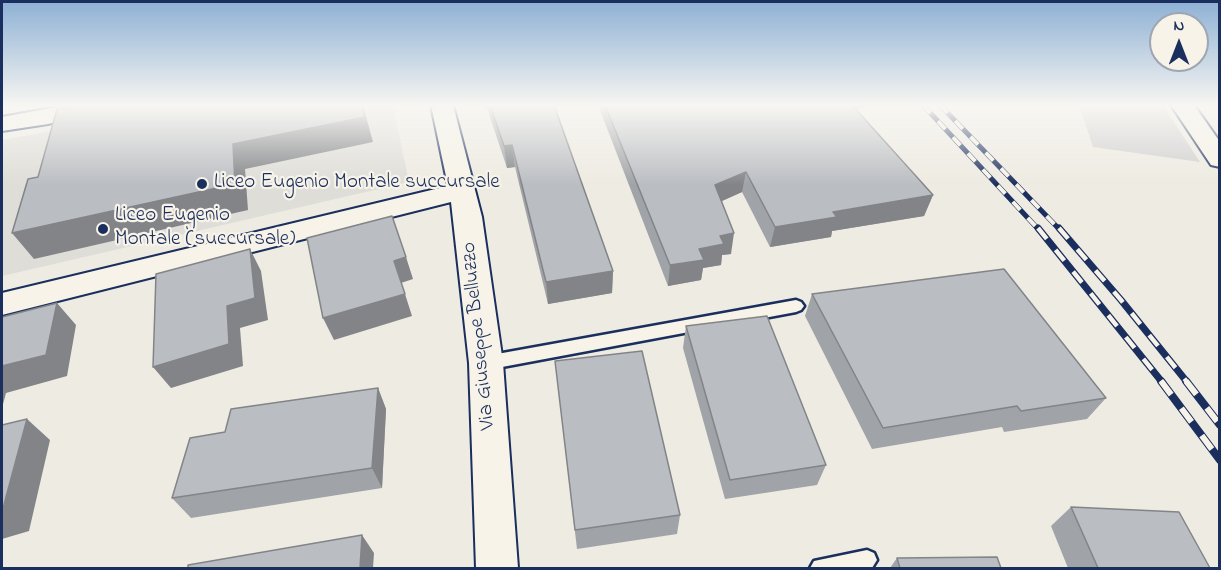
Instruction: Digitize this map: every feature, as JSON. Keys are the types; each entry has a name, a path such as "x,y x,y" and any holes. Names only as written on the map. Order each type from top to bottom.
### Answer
{"street":[{"name":"Via Giuseppe Belluzzo","path":"448,132 463,191 486,363 497,568"},
{"path":"1200,132 1220,160"},
{"path":"2,304 463,191"}],"lane":[{"path":"486,363 796,306"},
{"path":"821,568 867,560"}],"shaded area":[{"name":"Liceo Eugenio Montale (succursale)","path":"48,132 399,132 409,182 2,276 2,140"},
{"path":"1088,132 1180,132 1200,162 1093,147"}],"building":[{"path":"51,132 294,132 233,144 235,184 12,233 28,179 38,177"},
{"path":"499,132 563,132 613,271 546,282 512,145 504,146"},
{"path":"616,132 876,132 933,195 833,212 837,217 775,227 746,172 715,185 734,233 720,236 724,244 699,249 704,260 670,265"},
{"path":"392,216 406,257 394,261 405,294 323,318 307,238"},
{"path":"250,249 255,298 227,306 229,344 153,367 156,274"},
{"path":"1004,269 1106,398 1021,411 1017,406 883,428 812,294"},
{"path":"57,303 46,355 2,366 2,317"},
{"path":"767,316 826,465 730,480 686,326"},
{"path":"642,351 680,515 575,530 555,361"},
{"path":"378,388 372,468 172,498 190,438 225,432 231,409"},
{"path":"27,419 2,512 2,425"},
{"path":"1071,507 1179,512 1210,568 1098,568"},
{"path":"362,535 360,568 188,568 188,565"},
{"path":"997,557 1001,568 900,568 897,558"}],"railway":[{"path":"948,132 1039,230"},
{"path":"966,132 1060,230"},
{"path":"1038,228 1162,382"},
{"path":"1059,228 1187,382"},
{"path":"1161,381 1220,460"},
{"path":"1186,381 1220,425"}],"place":[{"name":"Liceo Eugenio Montale succursale","path":"202,184"},
{"name":"Liceo Eugenio Montale (succursale)","path":"103,229"}]}
